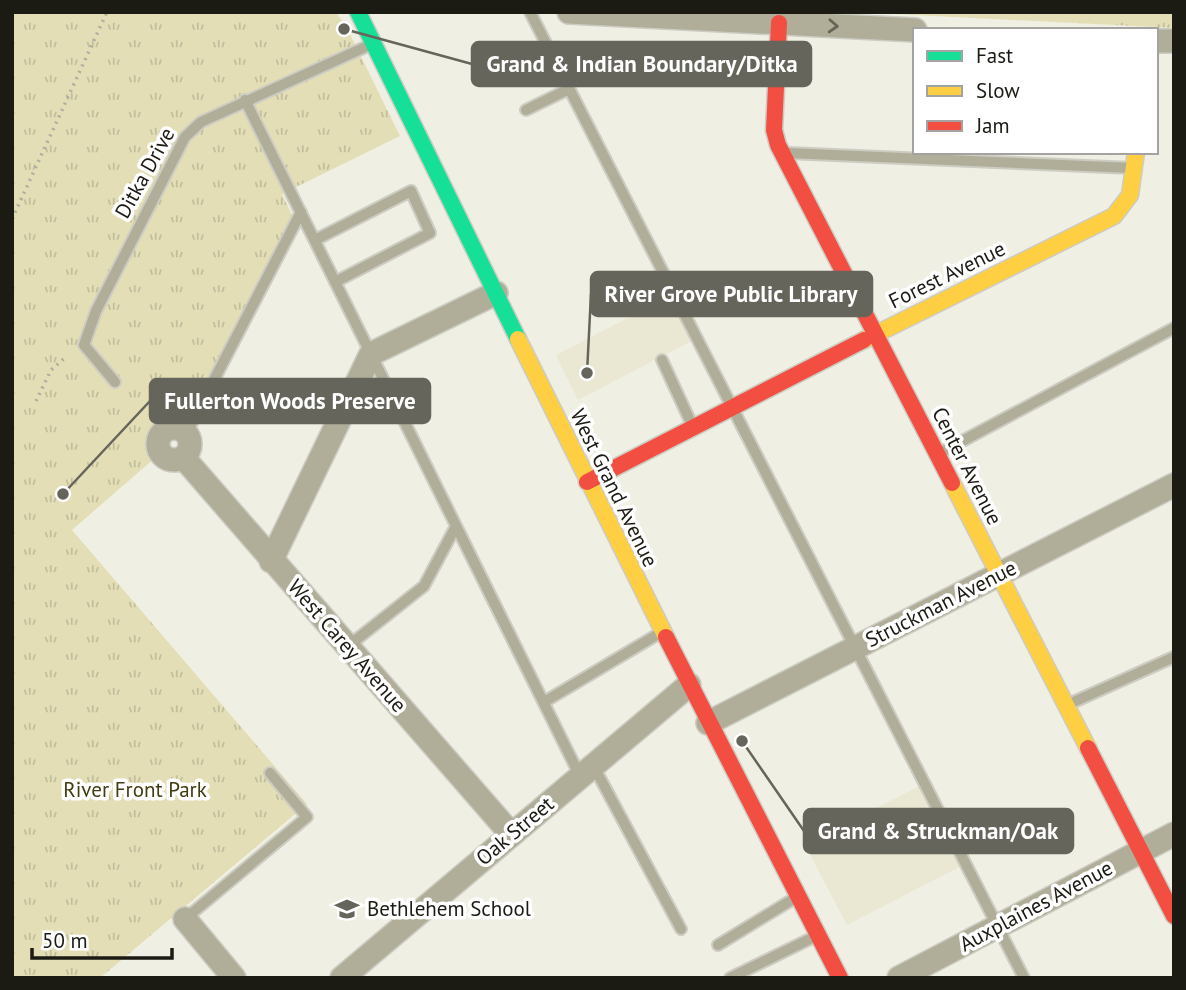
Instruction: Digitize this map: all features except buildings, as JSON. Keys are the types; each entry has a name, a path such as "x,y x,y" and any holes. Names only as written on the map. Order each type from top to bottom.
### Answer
{"street":[{"path":"569,12 913,30"},
{"name":"West Grand Avenue","path":"361,13 587,482 840,978"},
{"name":"Center Avenue","path":"779,23 774,130 782,153 1174,916"},
{"name":"Forest Avenue","path":"587,482 875,334 1114,216 1126,207 1131,196 1135,160"},
{"path":"271,561 371,354 496,293"},
{"name":"West Carey Avenue","path":"186,434 189,449 183,457 511,834"},
{"name":"Struckman Avenue","path":"708,723 1174,485"},
{"name":"Oak Street","path":"342,978 689,685"},
{"name":"Auxplaines Avenue","path":"900,978 1174,834"},
{"path":"185,919 234,978"}],"lane":[{"path":"530,12 1024,978"},
{"name":"Ditka Drive","path":"116,382 84,345 102,299 184,137 201,122 245,100 376,42"},
{"path":"508,70 549,50"},
{"path":"526,110 569,89"},
{"path":"245,100 544,702 681,929"},
{"path":"782,153 1135,160"},
{"path":"315,240 411,191 430,233 335,282"},
{"path":"186,434 301,212"},
{"path":"937,454 1174,328"},
{"path":"662,360 693,428"},
{"path":"347,647 424,586 456,526"},
{"path":"544,702 662,632"},
{"path":"1067,705 1174,657"},
{"path":"185,919 307,817 270,773"},
{"path":"718,945 798,896"},
{"path":"730,978 818,935"}],"path":[{"path":"12,219 107,12"},
{"path":"36,401 51,370 66,356"}],"shaded area":[{"path":"676,293 699,337 578,400 556,355"},
{"path":"927,782 969,862 847,925 805,845"}],"green space":[{"name":"River Front Park","path":"12,12 336,12 348,30 400,136 282,194 292,215 186,425 174,419 156,427 150,444 156,457 72,530 307,804 100,978 12,978"},
{"path":"855,12 1174,12 1174,28"}],"traffic: fast":[{"path":"358,12 518,339"}],"traffic: slow":[{"path":"864,340 1114,216 1130,195 1136,154"},
{"path":"518,339 666,637"},
{"path":"952,483 1088,748"}],"traffic: jam":[{"path":"779,23 774,130 778,145 952,483"},
{"path":"587,482 864,340"},
{"path":"666,637 840,978"},
{"path":"1088,748 1174,916"}],"place":[{"name":"Grand & Indian Boundary/Ditka","path":"344,29"},
{"name":"River Grove Public Library","path":"587,373"},
{"name":"Fullerton Woods Preserve","path":"63,494"},
{"name":"Grand & Struckman/Oak","path":"742,741"},
{"name":"Bethlehem School","path":"347,909"}]}
